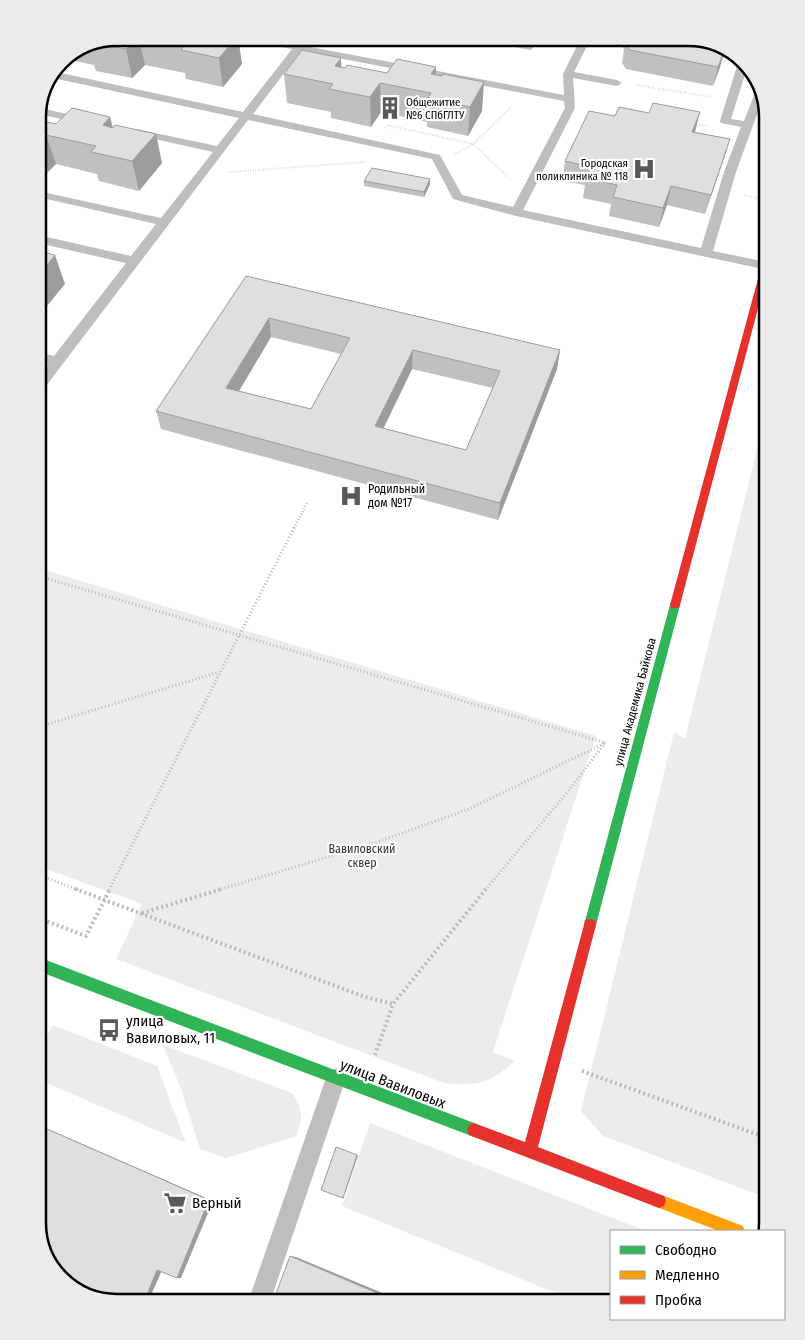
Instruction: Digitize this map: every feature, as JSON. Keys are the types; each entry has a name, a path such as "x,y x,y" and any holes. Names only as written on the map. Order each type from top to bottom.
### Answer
{"street":[{"name":"улица Академика Байкова","path":"530,1152 759,293"},
{"name":"улица Вавиловых","path":"46,967 735,1230"}],"lane":[{"path":"294,46 570,100"},
{"path":"516,212 570,108 568,74 582,46"},
{"path":"46,376 299,47"},
{"path":"568,74 617,83"},
{"path":"706,253 730,172 747,124 743,74"},
{"path":"60,75 245,117 436,157 457,197 516,212 706,253 759,262"},
{"path":"724,125 744,102 755,94"},
{"path":"46,113 96,123"},
{"path":"724,125 747,124"},
{"path":"125,129 221,150"},
{"path":"46,196 165,222"},
{"path":"46,242 134,261"},
{"path":"46,358 57,361"},
{"path":"262,1294 336,1078"}],"path":[{"path":"617,83 744,102"},
{"path":"436,157 454,154 473,144 527,91"},
{"path":"694,124 724,125"},
{"path":"225,172 369,162"},
{"path":"46,921 86,936 307,503"},
{"path":"46,578 606,743"},
{"path":"46,725 220,672"},
{"path":"142,913 375,843 469,809 606,743"},
{"path":"375,1055 393,1004 479,896 566,794 606,743"},
{"path":"46,878 365,998 393,1004"},
{"path":"579,1070 759,1135"}],"green space":[{"path":"759,442 759,1195 603,1136 581,1111 674,732 685,739"},
{"name":"Вавиловский сквер","path":"46,570 596,736 493,1052 515,1061 498,1074 482,1082 474,1084 444,1083 116,959 142,904 46,869"},
{"path":"53,1025 157,1066 186,1143 46,1083 48,1068 46,1067 46,1038"},
{"path":"163,1045 292,1093 299,1104 301,1114 297,1136 226,1158 200,1149 181,1089"},
{"path":"370,1123 643,1230 610,1230 610,1294 558,1294 342,1206"}],"building":[{"path":"129,46 126,49 114,47"},
{"path":"184,46 229,46 219,58 181,50"},
{"path":"627,46 692,46 710,50 722,56 718,67 630,50"},
{"path":"302,50 341,58 335,66 345,68 347,65 387,73 397,59 436,67 431,74 442,76 443,74 484,82 470,107 428,98 431,93 380,83 370,97 329,89 333,84 284,74"},
{"name":"Городская поликлиника № 118","path":"653,103 700,112 692,132 730,139 711,195 671,186 663,208 613,197 617,185 586,178 591,167 565,161 589,111 615,116 619,107 649,113"},
{"path":"72,108 110,117 103,125 113,128 115,125 156,134 132,161 91,152 96,146 46,135 46,122 56,124"},
{"path":"372,168 430,179 424,192 364,181"},
{"path":"46,253 55,255 46,266"},
{"path":"246,276 560,350 500,503 156,411","holes":["269,318 350,338 311,409 226,388","413,350 500,371 466,450 375,426"]},
{"path":"46,1129 209,1200 177,1278 157,1270 147,1294 113,1294 95,1290 78,1282 58,1262 50,1245 46,1222"},
{"path":"336,1147 357,1155 343,1198 321,1190"},
{"path":"290,1256 379,1294 276,1294"}],"traffic: fast":[{"path":"590,925 675,605"},
{"path":"46,967 474,1130"}],"traffic: slow":[{"path":"659,1201 735,1230"}],"traffic: jam":[{"path":"675,605 759,290"},
{"path":"530,1152 590,925"},
{"path":"474,1130 659,1201"}],"place":[{"name":"Общежитие №6 СПбГЛТУ","path":"390,108"},
{"name":"Городская поликлиника № 118","path":"644,169"},
{"name":"Родильный дом №17","path":"351,496"},
{"name":"улица Вавиловых, 11","path":"109,1030"},
{"name":"Верный","path":"175,1203"}]}
